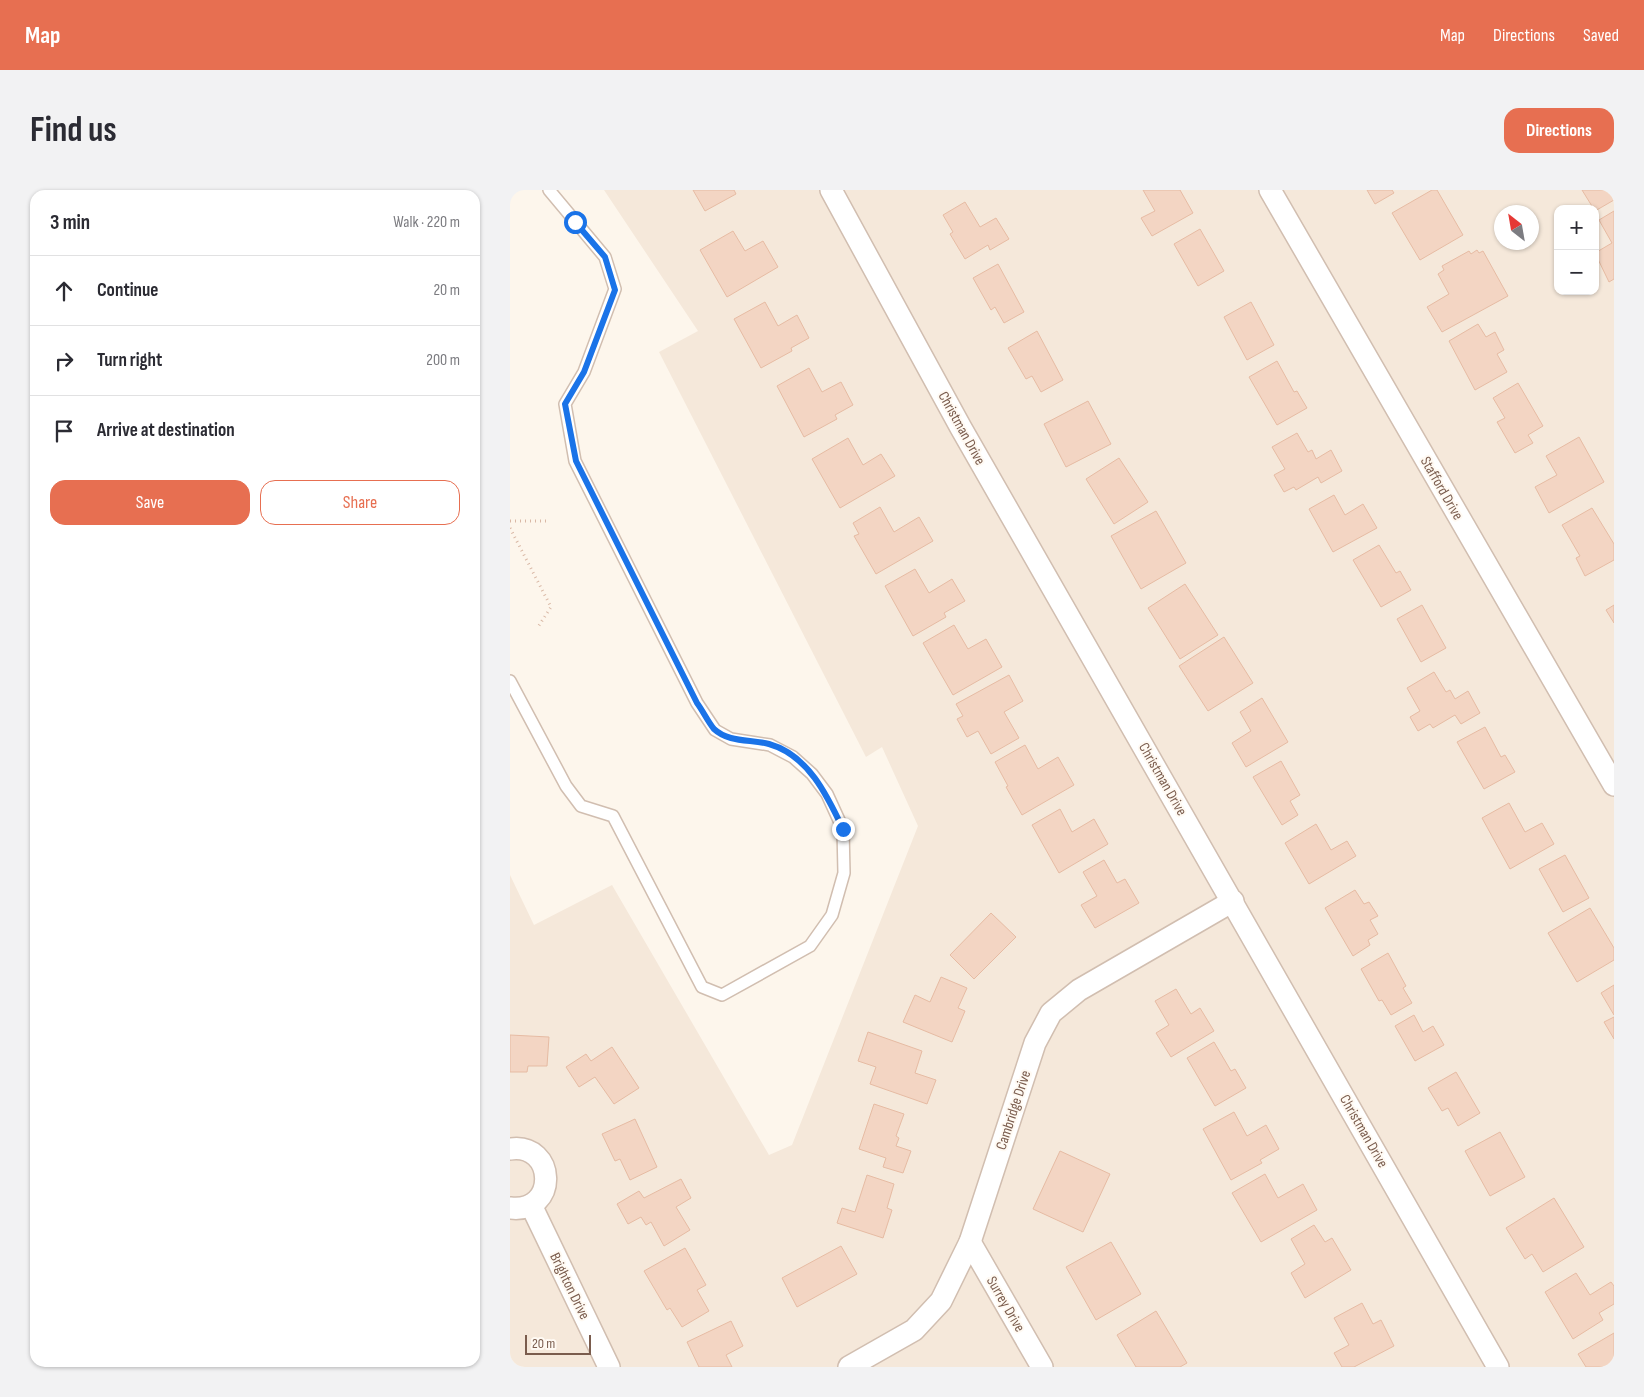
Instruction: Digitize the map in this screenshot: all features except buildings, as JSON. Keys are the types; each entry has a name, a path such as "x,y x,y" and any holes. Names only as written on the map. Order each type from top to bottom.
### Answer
{"street":[{"name":"Christman Drive","path":"831,190 966,436 1234,901 1498,1367"},
{"name":"Stafford Drive","path":"1270,190 1614,786"},
{"name":"Cambridge Drive","path":"849,1367 914,1330 941,1301 970,1242 1035,1043 1051,1013 1079,990 1234,901"},
{"name":"Brighton Drive","path":"510,1149 524,1149 538,1158 545,1168 547,1179 544,1190 520,1206 609,1367"},
{"name":"Surrey Drive","path":"970,1242 1042,1367"}],"lane":[{"path":"510,681 566,786 581,806 613,816 702,986 722,995 810,946 832,915 842,881 844,873 843,829 827,794 812,774 793,757 770,744 731,739 715,730 697,703 576,461 565,404 584,372 615,290 605,257 549,190"}],"path":[{"path":"510,521 547,521"},
{"path":"510,528 551,607 538,627"}],"shaded area":[{"path":"604,190 1614,190 1614,1367 510,1367 510,875 534,925 612,885 769,1155 792,1145 918,826 882,747 866,757 659,352 698,331"}],"route":[{"path":"575,222 605,257 615,290 602,329 584,372 565,404 576,461 697,703 715,730 731,739 770,744 793,757 812,774 827,794 843,829"}]}
